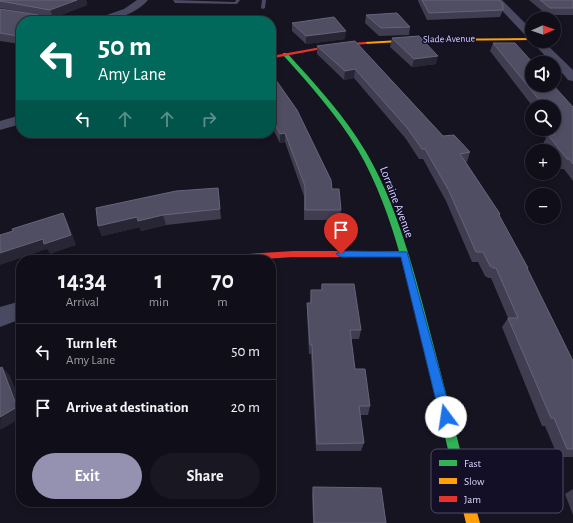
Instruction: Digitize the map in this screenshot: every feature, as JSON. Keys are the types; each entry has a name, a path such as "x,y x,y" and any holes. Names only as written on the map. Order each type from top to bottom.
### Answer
{"street":[{"path":"112,16 127,11 143,0"},
{"path":"497,0 525,30"},
{"path":"0,12 22,16"},
{"name":"Slade Avenue","path":"276,55 338,45 418,40 525,37"},
{"path":"544,48 573,77"},
{"name":"Lorraine Avenue","path":"284,54 318,91 342,121 362,150 376,176 389,207 404,254 454,449"},
{"path":"0,126 16,121"},
{"path":"276,255 404,254"},
{"path":"0,317 16,312"},
{"name":"Lorraine Avenue","path":"470,513 473,523"}],"lane":[{"path":"175,0 175,2 236,3 238,0"},
{"path":"264,0 264,8"}],"building":[{"path":"0,0 77,0 50,10"},
{"path":"422,0 499,0 503,4 503,10 429,13"},
{"path":"540,0 573,0 573,8 550,8"},
{"path":"0,9 38,15 16,16 16,36 0,33"},
{"path":"397,13 410,27 381,28 366,15"},
{"path":"334,17 346,31 306,36 292,23"},
{"path":"419,36 438,56 414,59 392,38"},
{"path":"355,41 443,136 454,135 470,152 460,154 500,214 499,215 528,268 573,361 573,449 567,449 554,418 551,418 508,318 518,318 496,268 490,266 483,252 476,252 449,191 425,149 422,149 408,129 355,69 345,71 317,46"},
{"path":"493,43 515,43 527,56 525,56 525,83"},
{"path":"276,80 297,110 331,180 332,189 339,189 341,210 305,210 305,186 285,133 280,134 276,126"},
{"path":"533,92 559,92 573,107 573,164 561,151 561,144 555,144 549,136 561,136 561,100 539,100"},
{"path":"218,188 220,209 163,215 138,221 137,217 98,226 96,208 176,191"},
{"path":"63,213 71,235 44,244 43,239 0,253 0,235 13,231 12,229"},
{"path":"322,284 354,284 361,330 350,330 355,369 365,369 370,406 359,406 364,443 317,444 312,345 310,345 307,303 311,303 311,290 322,290"},
{"path":"2,367 16,408 0,417 0,368"},
{"path":"313,487 381,488 386,523 314,523"}],"traffic: fast":[{"path":"285,54 345,125 373,170 382,189 397,229 409,270 454,449"}],"traffic: slow":[{"path":"365,43 418,40 525,39"},
{"path":"470,513 473,523"}],"traffic: jam":[{"path":"276,56 338,45 365,43"},
{"path":"276,255 404,254"}],"route":[{"path":"341,254 404,254 420,311 446,417"}]}
